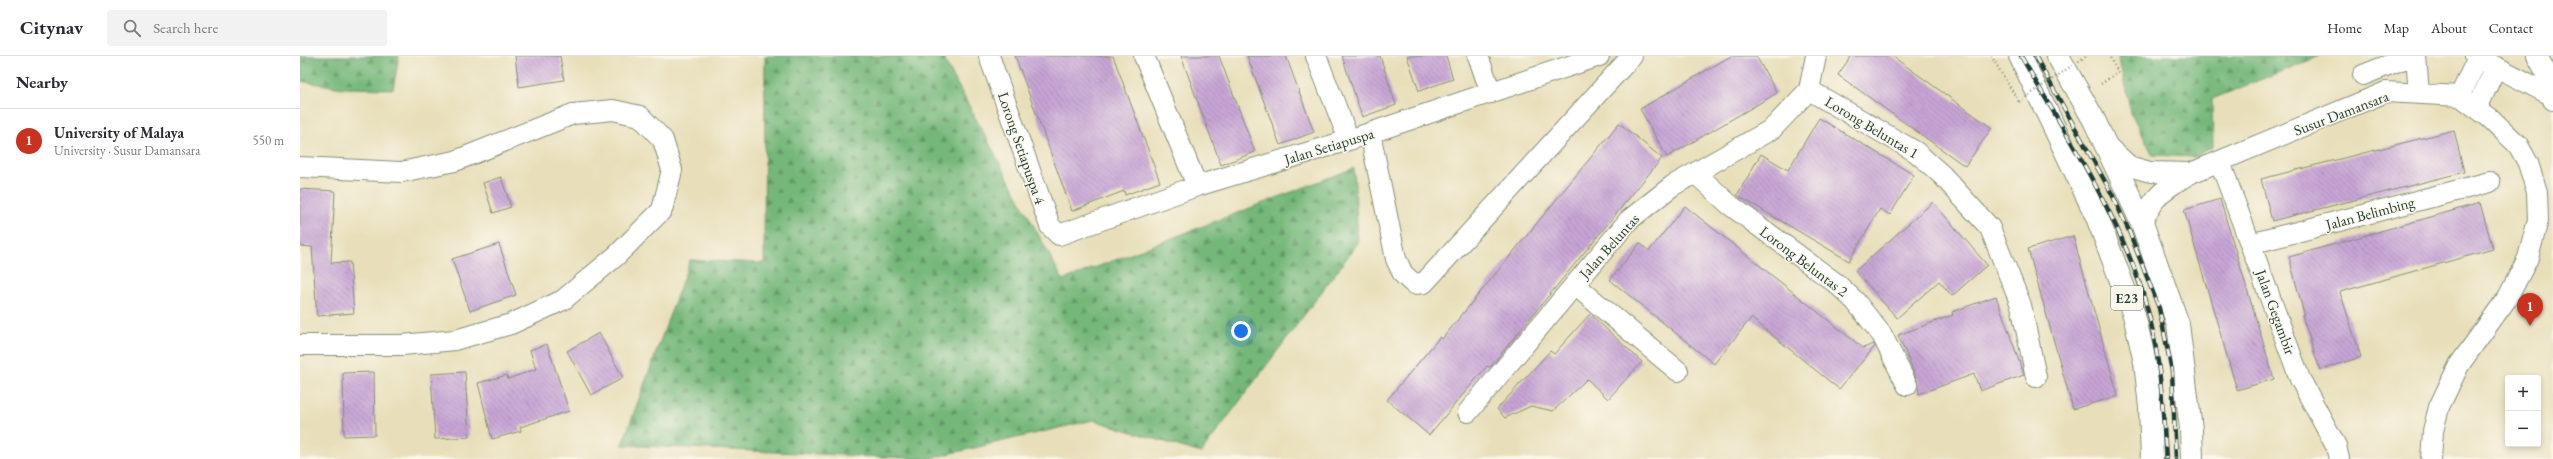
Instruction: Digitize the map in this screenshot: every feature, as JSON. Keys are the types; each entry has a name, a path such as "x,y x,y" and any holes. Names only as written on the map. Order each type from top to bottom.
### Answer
{"highway":[{"name":"E23","path":"2058,56 2108,147 2142,223 2178,324 2191,429 2192,459"},
{"name":"E23","path":"2024,65 2096,217 2134,315 2145,362 2150,407 2152,459"}],"street":[{"name":"Lorong Setiapuspa 4","path":"989,56 1050,226 1059,235"},
{"path":"1144,56 1197,186"},
{"path":"1316,56 1350,140"},
{"path":"1478,56 1491,93"},
{"name":"Jalan Setiapuspa","path":"1059,235 1197,186 1350,140 1599,56"},
{"path":"1370,133 1396,259 1403,274 1408,279 1414,284 1424,283 1632,56"},
{"path":"1809,90 1816,56"},
{"path":"2015,56 2024,65"},
{"path":"2371,67 2411,56"},
{"path":"2416,56 2419,94"},
{"path":"2537,56 2547,74 2553,100"},
{"path":"2431,459 2433,431 2438,407 2459,365 2508,297 2528,258 2538,220 2536,192 2528,163 2518,145 2477,108 2460,96 2476,57 2553,96"},
{"path":"2477,108 2496,67"},
{"name":"Jalan Beluntas","path":"1468,412 1629,220 1672,186 1772,129 1809,90"},
{"name":"Lorong Beluntas 1","path":"1809,90 1916,152 1942,175 1990,228 2021,305 2036,377"},
{"name":"Susur Damansara","path":"2142,223 2155,198 2162,190 2191,173 2386,92 2460,96"},
{"path":"300,167 401,172 455,161 573,114 612,110 640,116 663,140 672,170 662,210 616,256 563,300 511,324 455,340 402,345 300,345"},
{"name":"Susur Damansara","path":"2108,147 2129,166 2150,172 2191,173"},
{"name":"Jalan Gegambir","path":"2220,162 2300,379 2336,446 2339,459"},
{"name":"Lorong Beluntas 2","path":"1695,173 1730,205 1837,284 1855,301 1882,335 1906,385"},
{"name":"Jalan Belimbing","path":"2250,244 2490,182"},
{"path":"1575,285 1678,371"}],"path":[{"path":"1991,56 2019,102 2086,56"},
{"path":"2101,84 2118,72 2109,56"}],"green space":[{"path":"300,56 399,56 393,89 343,88 300,81"},
{"path":"765,56 942,56 1063,280 1354,168 1358,243 1201,453 1093,420 927,459 622,445 690,260 764,263"},
{"path":"2118,56 2320,56 2212,99 2213,147 2194,157 2153,155 2131,113"}],"building":[{"path":"515,56 560,56 564,80 519,87"},
{"path":"1015,56 1113,56 1160,182 1125,195 1124,191 1072,211"},
{"path":"1181,56 1219,56 1255,152 1221,165"},
{"path":"1247,56 1286,56 1314,132 1280,145"},
{"path":"1342,56 1380,56 1396,105 1362,117"},
{"path":"1407,56 1446,56 1453,79 1419,91"},
{"path":"1731,56 1756,56 1777,93 1667,157 1640,109"},
{"path":"1851,56 1892,56 1992,128 1965,166 1838,75"},
{"path":"1819,118 1914,175 1890,215 1880,209 1849,261 1737,195 1761,154 1788,170"},
{"path":"1619,123 1662,158 1490,367 1487,366 1429,435 1387,400 1440,337 1442,339"},
{"path":"2454,130 2464,172 2272,221 2261,179"},
{"path":"501,177 511,207 493,213 483,183"},
{"path":"300,189 335,191 331,263 350,262 354,313 317,316 312,247 300,246"},
{"path":"2220,199 2274,379 2237,390 2184,210"},
{"path":"1933,202 1987,265 1952,296 1939,281 1897,318 1855,271"},
{"path":"2480,203 2493,249 2340,292 2361,357 2320,370 2302,315 2304,314 2289,257"},
{"path":"1685,206 1863,348 1874,344 1875,346 1839,389 1751,318 1714,364 1610,280 1640,243 1649,251"},
{"path":"2073,236 2118,396 2073,409 2028,249"},
{"path":"499,244 516,295 470,311 452,259"},
{"path":"1996,296 2024,375 1980,391 1974,374 1919,394 1917,380 1898,335 1953,315 1952,312"},
{"path":"1590,314 1642,362 1608,399 1587,379 1553,411 1531,406 1505,418 1497,409 1550,351 1554,354"},
{"path":"599,333 623,378 591,395 567,351"},
{"path":"547,344 569,411 520,427 521,431 492,439 478,383 507,375 508,379 536,369 530,350"},
{"path":"374,372 375,435 344,436 343,373"},
{"path":"465,372 469,437 435,439 431,374"}],"railway":[{"path":"2021,56 2094,182 2111,215 2139,282 2149,315 2156,351 2161,387 2166,459"},
{"path":"2035,56 2112,194 2129,231 2159,308 2172,371 2176,459"}],"place":[{"name":"University of Malaya","path":"2530,326"}]}
